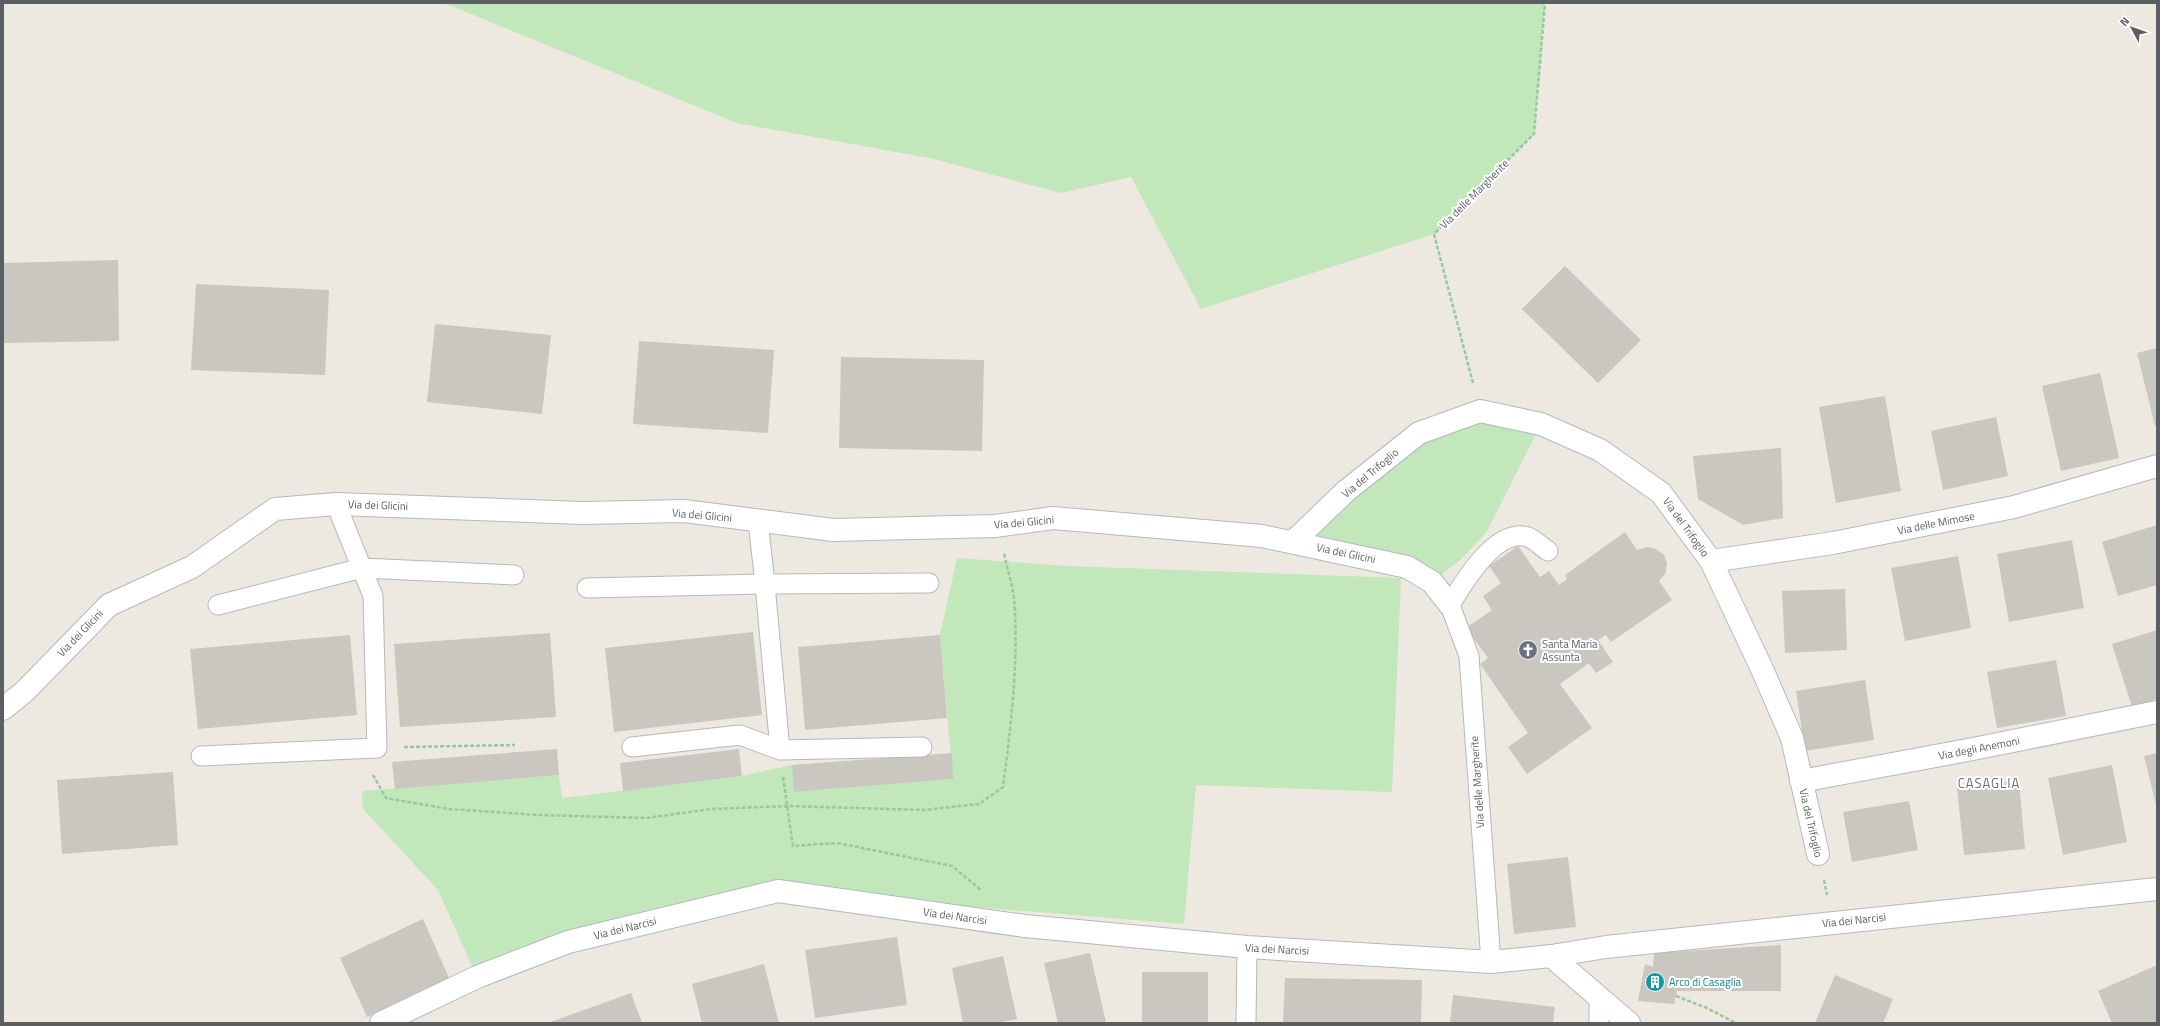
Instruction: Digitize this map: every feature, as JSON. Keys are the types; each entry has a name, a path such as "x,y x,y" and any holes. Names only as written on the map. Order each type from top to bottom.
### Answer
{"street":[{"name":"Via del Trifoglio","path":"1293,542 1346,491 1419,433 1480,411 1542,424 1600,450 1661,493 1711,561 1762,669 1792,738 1818,854"},
{"name":"Via delle Mimose","path":"1711,561 1833,543 2014,507 2157,466"},
{"name":"Via dei Glicini","path":"3,709 24,690 108,605 192,567 275,509 336,504 582,513 684,511 833,530 996,526 1053,518 1262,536 1407,567 1432,582 1450,605"},
{"name":"Via degli Anemoni","path":"1801,781 1973,749 2157,712"},
{"name":"Via dei Narcisi","path":"381,1023 476,977 568,942 778,891 1025,926 1246,948 1491,962 1551,956 1622,945 2157,889"},
{"path":"1551,956 1628,1023"}],"lane":[{"path":"201,756 377,748 374,596 336,504"},
{"path":"758,520 766,584 780,750"},
{"path":"1450,605 1468,576 1487,552 1509,537 1528,536 1548,551"},
{"path":"218,605 362,568 514,575"},
{"path":"587,588 766,584 929,583"},
{"name":"Via delle Margherite","path":"1450,605 1468,656 1491,962"},
{"path":"632,747 740,735 780,750 922,747"},
{"path":"1246,948 1246,1023"},
{"path":"1599,998 1599,1023"}],"path":[{"name":"Via delle Margherite","path":"1480,411 1434,234 1534,134 1545,3"},
{"path":"780,750 793,846 837,843 952,866 982,891"},
{"name":"Via del Trifoglio","path":"1818,854 1828,903"},
{"path":"1676,996 1707,1008 1736,1023"}],"green space":[{"path":"444,3 1545,3 1534,134 1434,234 1201,309 1131,177 1061,193 934,159 737,123"},
{"path":"1480,411 1541,424 1486,533 1460,560 1432,582 1293,542 1419,433"},
{"path":"957,558 1067,566 1401,578 1392,792 1196,785 1184,924 778,891 477,977 438,890 363,809 362,791 559,775 562,798 742,776 792,765 795,792 953,779 940,635"}],"building":[{"path":"118,260 119,341 3,343 3,263"},
{"path":"1565,266 1641,340 1598,383 1522,309"},
{"path":"196,284 329,290 325,375 191,370"},
{"path":"435,324 551,335 542,414 427,402"},
{"path":"639,341 774,350 768,433 633,424"},
{"path":"2157,348 2157,426 2155,426 2137,353"},
{"path":"841,357 984,360 982,451 839,448"},
{"path":"2100,373 2119,458 2061,471 2042,386"},
{"path":"1885,396 1901,491 1836,503 1819,407"},
{"path":"1996,417 2008,476 1943,490 1931,431"},
{"path":"1781,448 1783,518 1743,525 1698,499 1693,456"},
{"path":"2157,525 2157,585 2118,596 2102,542"},
{"path":"1625,532 1637,550 1647,547 1656,549 1664,555 1667,564 1665,574 1659,581 1672,600 1611,642 1606,635 1598,640 1613,662 1596,673 1589,663 1560,684 1592,728 1527,774 1508,747 1528,733 1480,664 1488,658 1466,628 1492,610 1483,596 1501,583 1489,566 1518,546 1540,577 1549,571 1559,585 1567,579 1565,575"},
{"path":"2072,540 2084,608 2009,622 1997,554"},
{"path":"1958,556 1971,628 1905,641 1891,568"},
{"path":"1845,589 1847,650 1785,653 1782,591"},
{"path":"2157,630 2157,699 2132,707 2112,644"},
{"path":"753,632 762,715 614,732 605,648"},
{"path":"550,633 556,717 400,727 394,644"},
{"path":"350,635 357,715 198,729 190,649"},
{"path":"940,635 947,718 805,730 798,647"},
{"path":"2056,660 2066,716 1997,728 1987,672"},
{"path":"1865,680 1874,740 1805,751 1796,691"},
{"path":"557,749 559,775 395,789 392,762"},
{"path":"739,749 742,776 623,791 620,763"},
{"path":"952,753 953,779 794,792 792,765"},
{"path":"2157,753 2157,805 2156,805 2144,756"},
{"path":"2112,765 2127,842 2063,855 2048,778"},
{"path":"173,772 178,845 62,854 57,780"},
{"path":"2019,781 2025,849 1964,855 1957,787"},
{"path":"1909,801 1918,850 1852,862 1843,812"},
{"path":"1568,857 1576,927 1514,934 1507,864"},
{"path":"423,919 449,978 367,1017 340,958"},
{"path":"897,937 907,1005 815,1018 805,950"},
{"path":"1781,945 1781,991 1677,991 1674,1004 1638,1001 1645,964 1653,967 1654,953"},
{"path":"1090,953 1106,1022 1058,1023 1044,963"},
{"path":"1003,956 1017,1019 997,1023 963,1023 952,968"},
{"path":"764,964 779,1023 702,1023 692,984"},
{"path":"2157,965 2157,1023 2112,1023 2098,991"},
{"path":"1142,972 1208,972 1208,1023 1142,1023"},
{"path":"1835,975 1893,999 1883,1023 1815,1023"},
{"path":"1285,978 1422,980 1421,1023 1283,1023"},
{"path":"631,993 642,1023 548,1023"},
{"path":"1453,995 1555,1007 1553,1023 1450,1023"}],"place":[{"name":"Santa Maria Assunta","path":"1528,650"},
{"name":"Arco di Casaglia","path":"1655,982"}],"district":[{"name":"CASAGLIA","path":"1989,783"}]}
